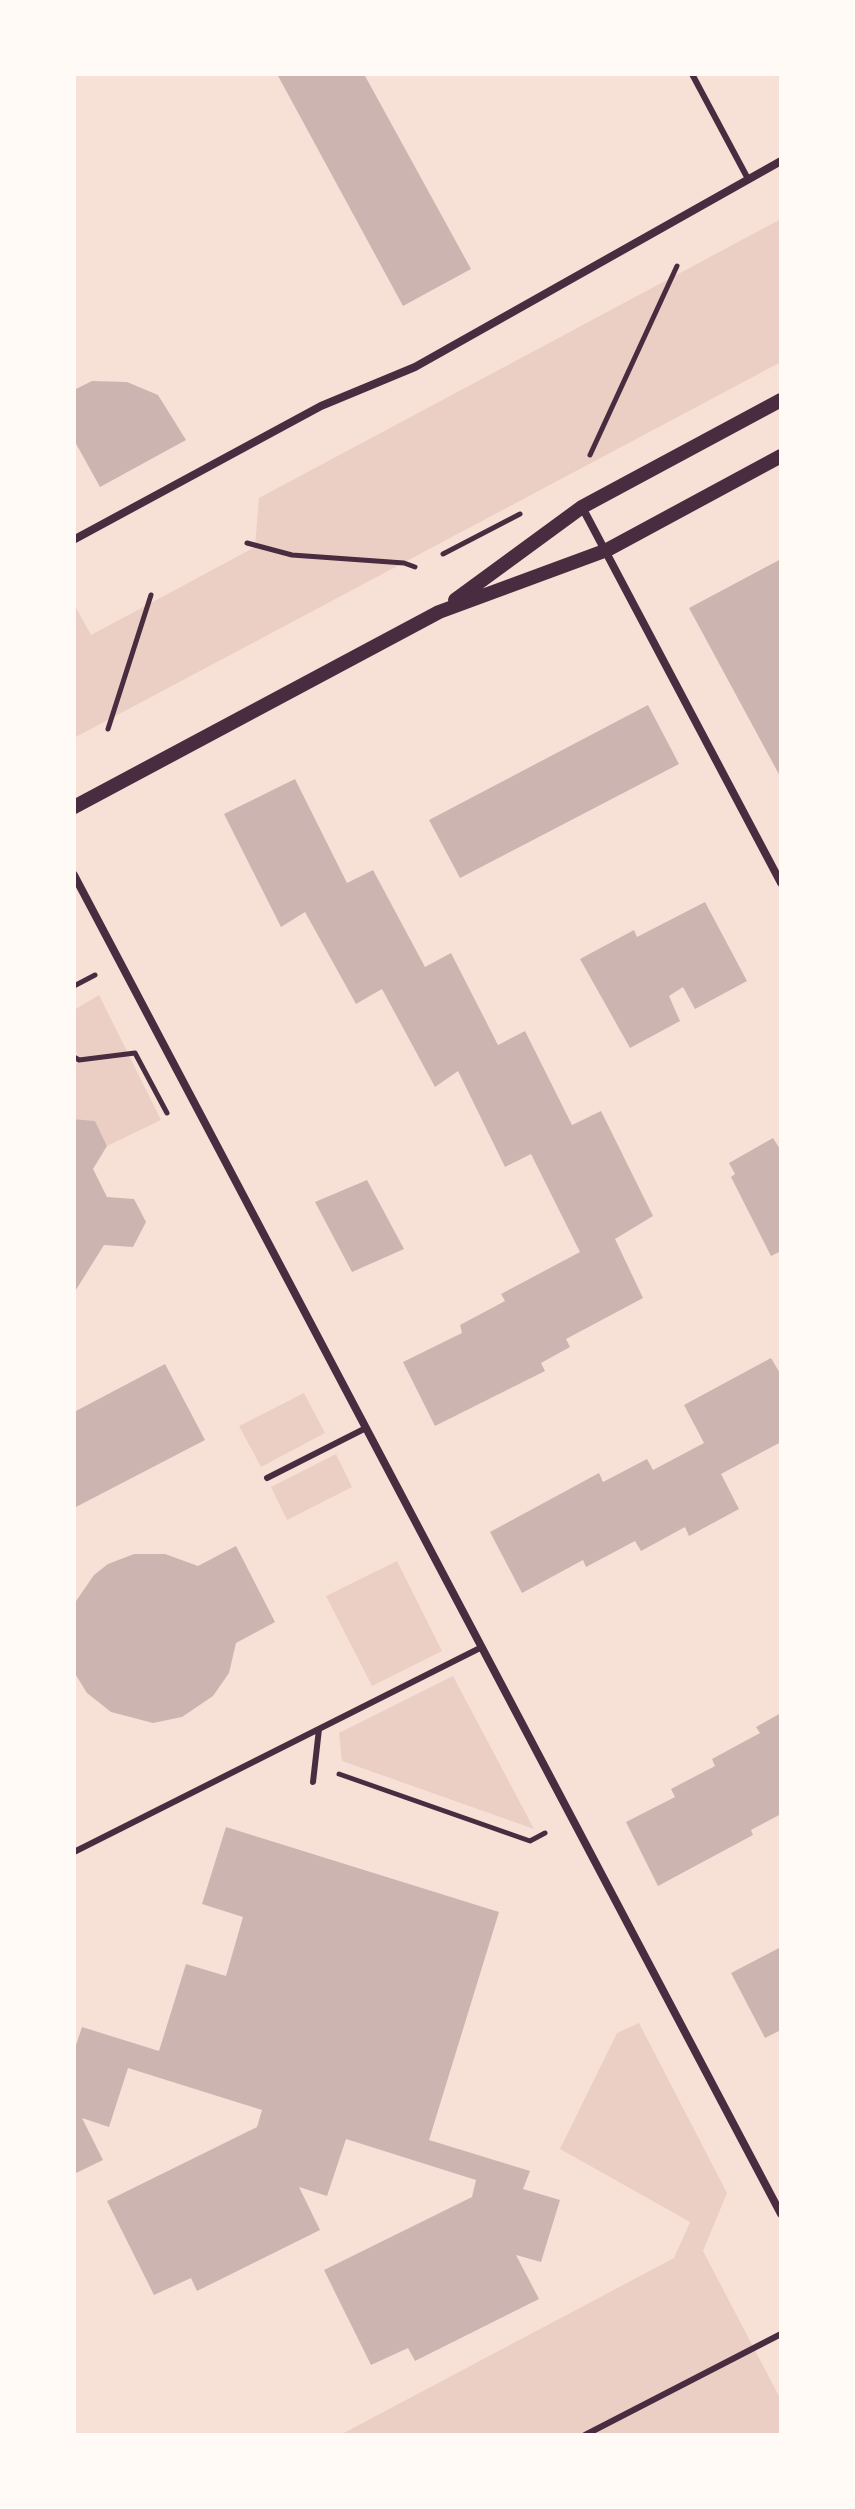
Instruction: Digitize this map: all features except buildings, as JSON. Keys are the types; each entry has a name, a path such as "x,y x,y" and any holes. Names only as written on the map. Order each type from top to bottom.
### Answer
{"street":[{"path":"75,539 321,406 415,367 747,177 781,161"},
{"path":"439,612 582,507 781,400"},
{"path":"74,807 439,612 607,550 781,456"},
{"path":"582,507 781,883"},
{"path":"74,875 781,2214"}],"lane":[{"path":"692,74 747,177"},
{"path":"267,1478 366,1428"},
{"path":"74,1852 482,1647"},
{"path":"313,1782 319,1729"},
{"path":"585,2435 781,2334"}],"path":[{"path":"590,455 677,266"},
{"path":"443,554 531,508"},
{"path":"247,543 292,555 404,563 415,567"},
{"path":"108,729 151,595"},
{"path":"74,986 95,975"},
{"path":"74,1057 79,1060 135,1053 171,1121"},
{"path":"315,1766 530,1841 545,1833"}],"shaded area":[{"path":"781,219 781,362 74,738 74,604 91,635 255,547 259,498"},
{"path":"99,995 161,1120 107,1146 95,1121 74,1119 74,1068 79,1060 74,1046 74,1010"},
{"path":"304,1393 325,1433 261,1467 239,1426"},
{"path":"336,1454 352,1487 287,1520 271,1487"},
{"path":"397,1561 442,1651 372,1686 326,1596"},
{"path":"453,1676 534,1829 342,1761 339,1733"},
{"path":"639,2023 727,2193 703,2251 781,2400 781,2435 340,2435 674,2258 690,2222 560,2149 617,2033"}]}
